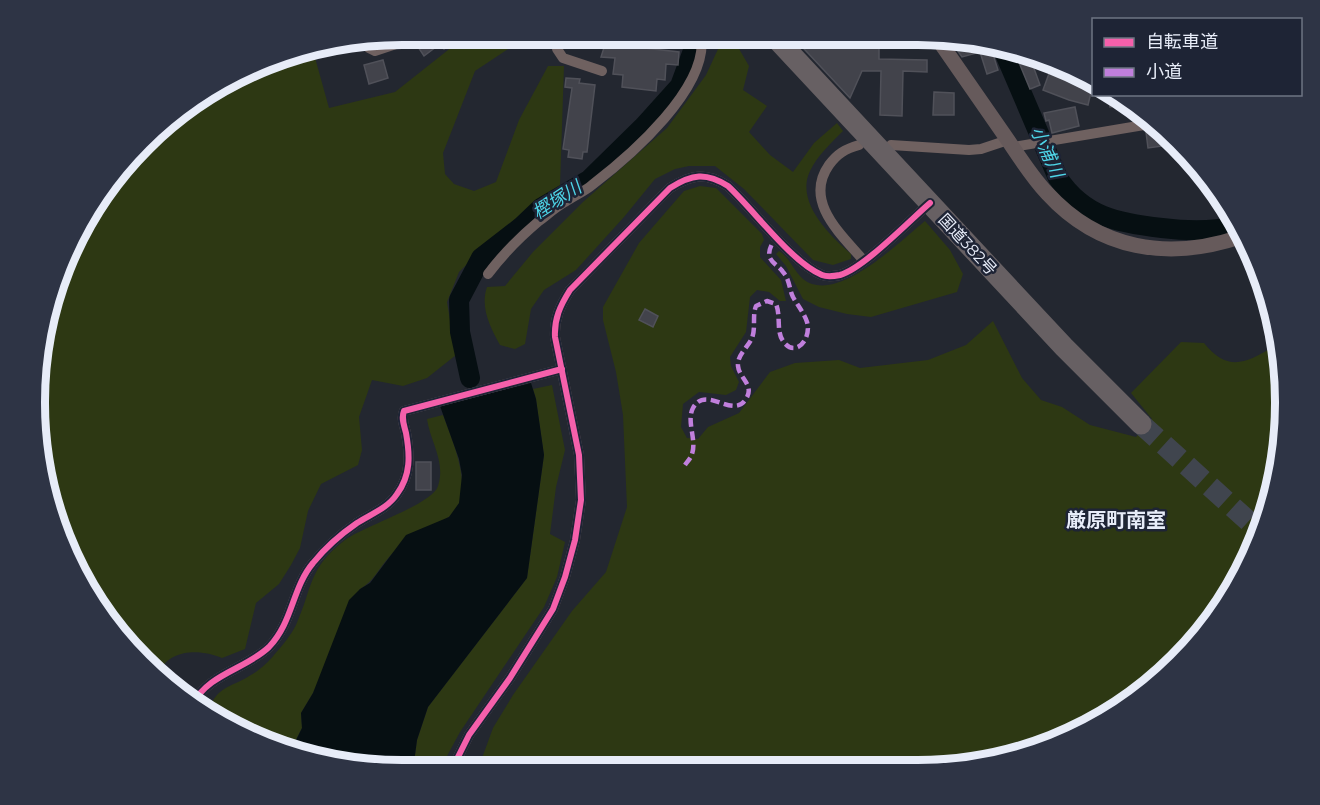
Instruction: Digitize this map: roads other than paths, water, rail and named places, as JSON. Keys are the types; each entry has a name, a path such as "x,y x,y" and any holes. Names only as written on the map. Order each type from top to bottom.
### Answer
{"highway":[{"name":"国道382号","path":"782,45 1064,347 1141,424"}],"street":[{"path":"368,47 375,51 392,45"},
{"path":"558,45 557,49 563,58 602,72"},
{"path":"488,274 505,252 539,221 565,201 590,187 647,137 670,111 698,68 702,45"},
{"path":"943,46 1032,175 1059,205 1086,225 1115,240 1146,248 1171,250 1201,247 1235,238"},
{"path":"891,145 969,150 1010,143 1034,143 1142,125"},
{"path":"859,145 841,152 832,160 820,181 820,192 824,211 830,221 864,261"},
{"path":"456,760 469,735 510,678 553,609 576,540 581,500 579,455 555,338 555,323 570,290 670,188 683,180 705,176 716,178 728,186 798,259 823,275 840,275 864,261 930,203"},
{"path":"199,696 206,687 256,658 268,648 285,626 302,581 312,563 337,538 378,512 397,495 405,481 410,456 403,418 404,411 562,369"}],"waterway":[{"name":"樫塚川","path":"470,378 460,332 459,300 481,258 541,208 589,180 644,126 680,86 694,45"},
{"name":"小浦川","path":"1006,56 1058,178 1079,202 1103,216 1131,224 1180,230 1229,227"}],"tunnel":[{"path":"1141,424 1253,525"}],"district":[{"name":"厳原町南室","path":"1116,520"}]}
